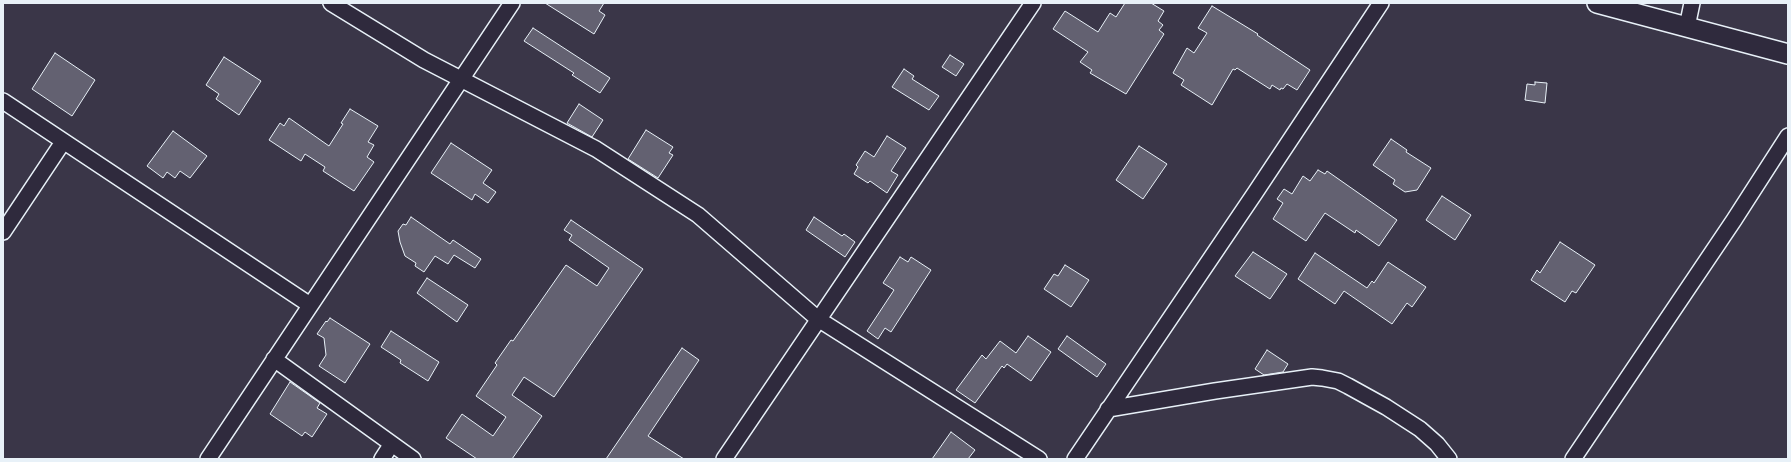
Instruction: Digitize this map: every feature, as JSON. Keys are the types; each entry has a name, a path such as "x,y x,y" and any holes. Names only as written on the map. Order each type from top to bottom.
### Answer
{"street":[{"path":"331,3 424,60 462,78 596,149 698,215 818,319 1039,459"},
{"path":"208,459 512,3"},
{"path":"724,459 1033,3"},
{"path":"1075,459 1255,193 1381,3"},
{"path":"1597,3 1788,54"},
{"path":"1687,27 1692,3"},
{"path":"3,101 310,305"},
{"path":"1573,459 1730,226 1788,136"},
{"path":"3,232 63,142"},
{"path":"274,359 391,445 413,459"},
{"path":"1108,409 1215,391 1312,377 1322,378 1338,381 1386,407 1420,429 1449,459"},
{"path":"382,459 391,445"}],"building":[{"path":"545,3 604,3 599,11 605,15 594,34"},
{"path":"1125,3 1151,3 1164,11 1158,21 1163,25 1159,30 1164,34 1126,94 1090,73 1092,70 1080,62 1088,52 1053,29 1065,11 1098,32 1110,13 1116,17"},
{"path":"1212,6 1258,34 1257,35 1310,70 1297,90 1287,84 1280,90 1272,85 1270,89 1237,68 1235,70 1233,69 1212,105 1181,85 1184,80 1173,73 1187,48 1194,53 1207,33 1198,28"},
{"path":"533,28 610,78 600,93 572,75 574,73 524,41"},
{"path":"55,53 95,80 72,116 32,89"},
{"path":"950,55 964,64 956,76 942,67"},
{"path":"224,57 261,81 239,115 216,99 219,94 206,85"},
{"path":"904,69 914,76 912,79 939,96 929,110 892,87"},
{"path":"1535,82 1547,83 1545,103 1525,100 1527,84 1535,85"},
{"path":"579,104 603,120 592,137 567,123"},
{"path":"350,109 378,126 368,142 374,145 367,157 374,162 354,191 323,171 325,167 305,154 301,161 269,140 280,123 284,126 289,118 329,146 343,124 341,123"},
{"path":"646,130 673,147 669,153 673,155 658,178 628,159"},
{"path":"173,131 207,156 190,178 180,171 175,178 167,172 163,178 147,166"},
{"path":"887,136 906,148 891,171 898,175 887,193 870,181 868,183 854,174 858,167 856,165 865,151 874,157"},
{"path":"1391,139 1407,150 1406,152 1431,168 1417,190 1405,192 1393,184 1395,180 1373,165"},
{"path":"451,143 492,170 483,183 496,192 488,203 475,194 472,200 431,173"},
{"path":"1139,146 1167,164 1143,199 1116,180"},
{"path":"1318,170 1325,174 1327,171 1397,220 1379,246 1356,230 1355,233 1325,213 1306,241 1273,219 1283,203 1277,199 1284,189 1292,194 1303,176 1310,181"},
{"path":"1442,196 1471,215 1455,240 1426,220"},
{"path":"411,217 450,244 453,240 481,259 475,268 454,255 448,264 435,256 424,272 415,266 416,263 405,256 398,231 403,224 406,225"},
{"path":"814,217 842,236 844,234 855,242 845,257 806,230"},
{"path":"571,220 643,269 554,397 524,377 512,395 542,416 512,459 477,459 446,438 462,414 493,436 506,417 476,396 497,365 495,363 511,340 513,341 566,265 597,286 609,268 569,240 572,235 564,230"},
{"path":"1560,242 1595,265 1576,293 1572,291 1565,302 1531,280 1537,270 1540,273"},
{"path":"1253,252 1287,274 1270,299 1235,276"},
{"path":"1315,253 1367,288 1372,281 1374,283 1388,262 1426,287 1412,307 1407,303 1392,324 1344,291 1335,304 1298,279"},
{"path":"900,257 908,262 911,257 931,270 891,332 885,328 878,339 867,331 894,290 883,283"},
{"path":"1065,265 1089,280 1071,307 1044,289 1054,274 1058,276"},
{"path":"427,278 468,305 457,322 417,293"},
{"path":"330,318 370,344 345,383 319,366 326,355 324,338 317,334 326,321 327,322"},
{"path":"391,331 439,362 428,381 400,363 401,360 381,347"},
{"path":"1028,336 1051,352 1031,381 1007,364 1004,368 1002,366 975,403 956,390 982,355 986,359 1000,341 1016,353"},
{"path":"1067,336 1106,364 1097,377 1058,349"},
{"path":"682,348 699,360 648,436 684,459 606,459"},
{"path":"1267,350 1288,364 1283,372 1264,375 1255,369"},
{"path":"290,382 320,403 317,408 327,414 312,437 305,432 302,436 270,414"},
{"path":"951,432 975,450 968,459 932,459"}]}
